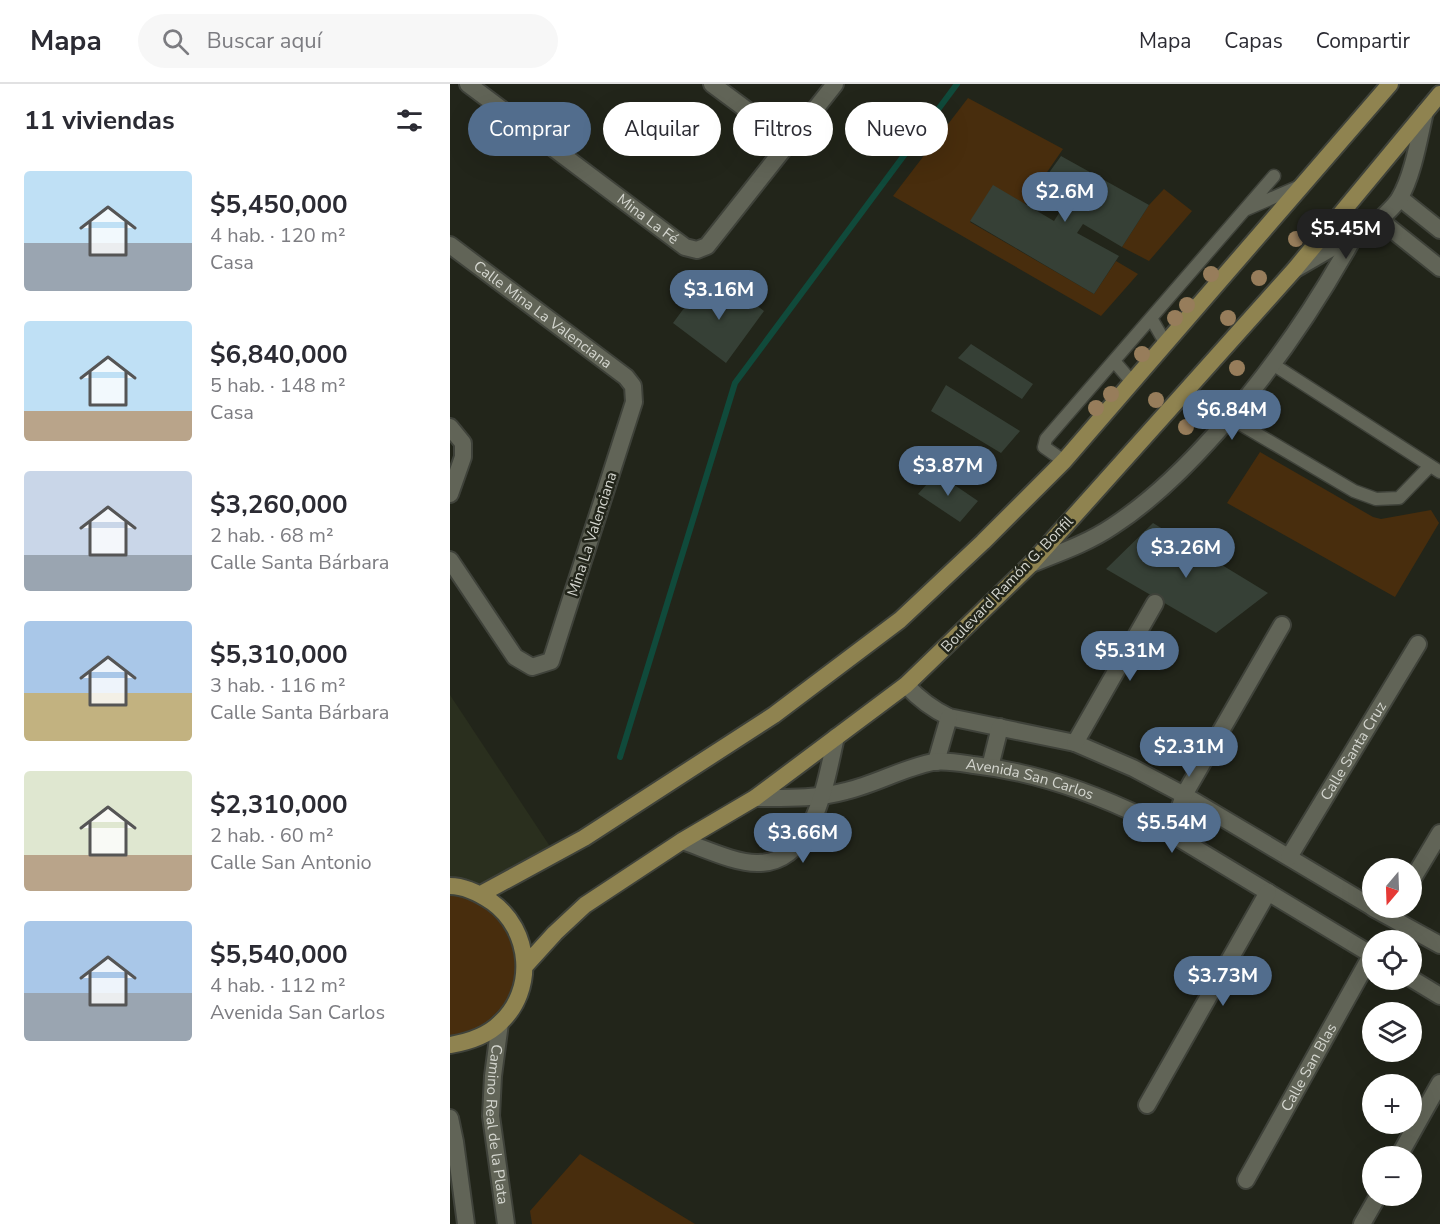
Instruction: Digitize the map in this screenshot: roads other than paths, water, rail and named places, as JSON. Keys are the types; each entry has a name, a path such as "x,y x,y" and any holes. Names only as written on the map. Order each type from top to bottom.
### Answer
{"main road":[{"path":"481,894 584,838 774,715 900,620 1064,461 1390,84"},
{"name":"Boulevard Ramón G. Bonfil","path":"525,966 585,905 682,841 756,798 906,685 1031,564 1295,269 1440,94"},
{"path":"450,886 481,894 501,909 517,929 525,966 524,979 516,1003 500,1023 477,1038 450,1045"}],"street":[{"name":"Mina La Fé","path":"468,84 489,89 686,247 697,250 707,246 779,156"},
{"path":"712,84 736,102"},
{"name":"Mina La Fé","path":"821,102 835,84"},
{"path":"1295,269 1380,220 1400,198 1408,177 1425,112"},
{"path":"1400,198 1440,230"},
{"path":"1380,220 1440,268"},
{"path":"1031,564 1075,547 1113,527 1153,497 1184,468 1274,365 1306,320 1355,235"},
{"name":"Calle Mina La Valenciana","path":"450,245 626,377 633,386"},
{"name":"Mina La Valenciana","path":"450,560 515,657 532,667 551,661 634,402 633,386"},
{"path":"450,428 463,443 463,457 450,495"},
{"path":"1075,742 1155,603"},
{"path":"1171,833 1184,795 1282,625"},
{"name":"Calle Santa Cruz","path":"1289,857 1418,644"},
{"path":"906,685 933,710 949,717 1075,742 1133,768 1184,795 1362,900"},
{"path":"936,762 949,717"},
{"path":"990,767 1000,727"},
{"path":"682,841 756,863 773,861 791,852 805,835 814,818 822,796 836,737"},
{"name":"Avenida San Carlos","path":"756,798 822,796 848,791 909,768 936,762 1025,773 1109,800 1171,833 1362,949"},
{"path":"1422,863 1440,833"},
{"path":"1147,1106 1268,892"},
{"path":"1401,918 1440,945"},
{"name":"Calle San Blas","path":"1246,1180 1362,973"},
{"path":"1422,985 1440,996"},
{"name":"Camino Real de la Plata","path":"500,1023 493,1076 491,1116 506,1224"},
{"path":"1405,1146 1440,1083"},
{"path":"450,1118 465,1224"},
{"path":"1362,1224 1372,1206"}],"lane":[{"path":"1064,461 1044,447 1046,440 1274,176"},
{"path":"1244,211 1303,184"},
{"path":"1151,318 1166,344"},
{"path":"1114,361 1132,382"},
{"path":"1230,418 1354,491 1376,499 1399,498 1435,469 1274,365"}],"waterway":[{"path":"620,757 735,383 957,84"}]}
